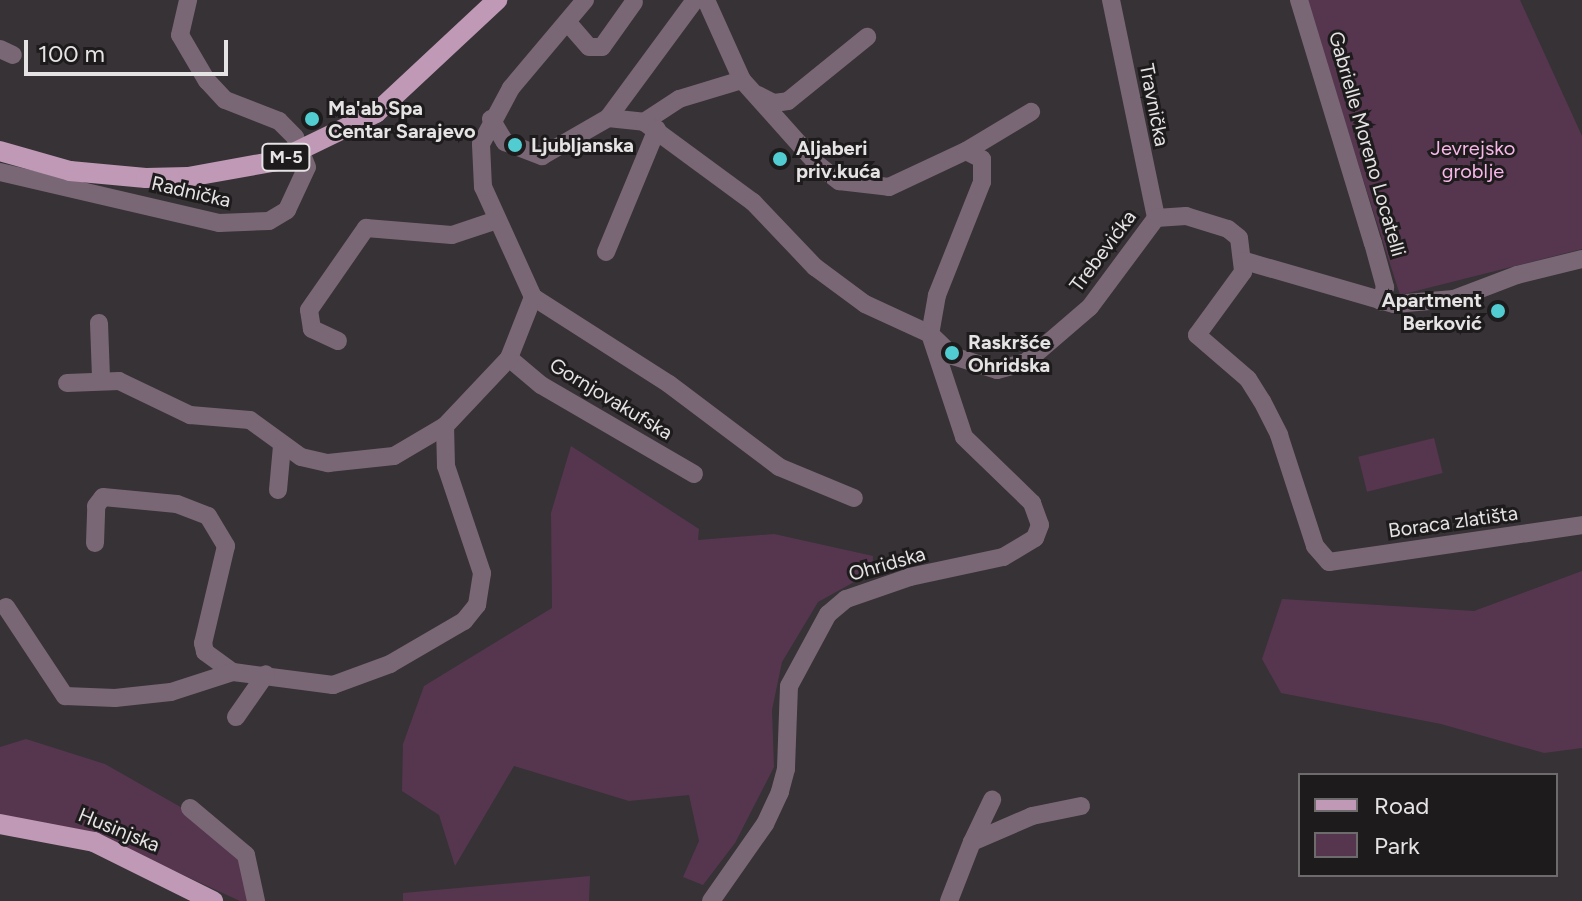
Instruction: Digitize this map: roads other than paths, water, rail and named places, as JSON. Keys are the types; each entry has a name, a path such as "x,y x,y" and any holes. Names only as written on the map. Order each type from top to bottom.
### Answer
{"main road":[{"name":"M-5","path":"0,151 70,171 188,177 277,161 376,113 497,0"},
{"name":"Husinjska","path":"0,824 94,842 213,901"}],"street":[{"name":"Radnička","path":"0,172 219,223 269,221 287,210 307,167 295,137 279,121 225,100 207,81 180,35 188,0"},
{"path":"585,0 491,119 478,160 497,220 533,297 669,384 779,467 854,498"},
{"path":"491,119 505,142 542,156 608,118 695,0"},
{"path":"706,0 747,85 817,164 839,181 889,187 966,151 1031,112"},
{"name":"Travnička","path":"1111,0 1156,218"},
{"name":"Gabrielle Moreno Locatelli","path":"1299,0 1385,287 1381,301"},
{"path":"569,24 589,47 602,47 634,2"},
{"path":"606,252 650,126 679,99 747,85 784,103 867,37"},
{"path":"608,118 650,126"},
{"name":"Trebevićka","path":"650,126 753,202 815,267 852,295 893,320 930,334 953,356 975,365 1015,367 1090,307 1156,218 1186,216 1228,229 1239,238 1245,261"},
{"path":"930,334 937,295 984,173 982,159 966,151"},
{"path":"338,341 312,329 309,310 366,228 452,235 497,220"},
{"path":"1245,261 1381,301 1454,299 1517,275 1582,259"},
{"name":"Boraca zlatišta","path":"1245,261 1197,335 1248,379 1262,401 1279,435 1315,546 1329,562 1582,525"},
{"path":"67,383 101,378 119,381 190,415 250,420 301,457 339,464 394,456 445,426 509,358 533,297"},
{"path":"99,323 101,378"},
{"name":"Ohridska","path":"711,901 765,824 780,792 786,769 789,686 828,614 846,599 1003,557 1035,538 1040,525 1032,503 964,437 930,334"},
{"name":"Gornjovakufska","path":"509,358 541,385 694,474"},
{"path":"6,607 65,696 115,698 171,692 233,672 333,685 424,648 464,621 477,605 482,573 446,466 445,426"},
{"path":"278,490 282,446"},
{"path":"95,543 96,506 103,497 177,504 208,516 226,546 203,643 205,652 233,672"},
{"path":"236,717 266,674"},
{"path":"949,901 992,800"},
{"path":"972,842 1032,816 1081,806"},
{"path":"190,808 246,855 256,901"}],"place":[{"name":"Ma'ab Spa Centar Sarajevo","path":"312,119"},
{"name":"Ljubljanska","path":"515,145"},
{"name":"Aljaberi priv.kuća","path":"780,159"},
{"name":"Apartment Berković","path":"1498,311"},
{"name":"Raskršće Ohridska","path":"952,353"}],"park label":[{"name":"Jevrejsko groblje","path":"1473,160"}]}
